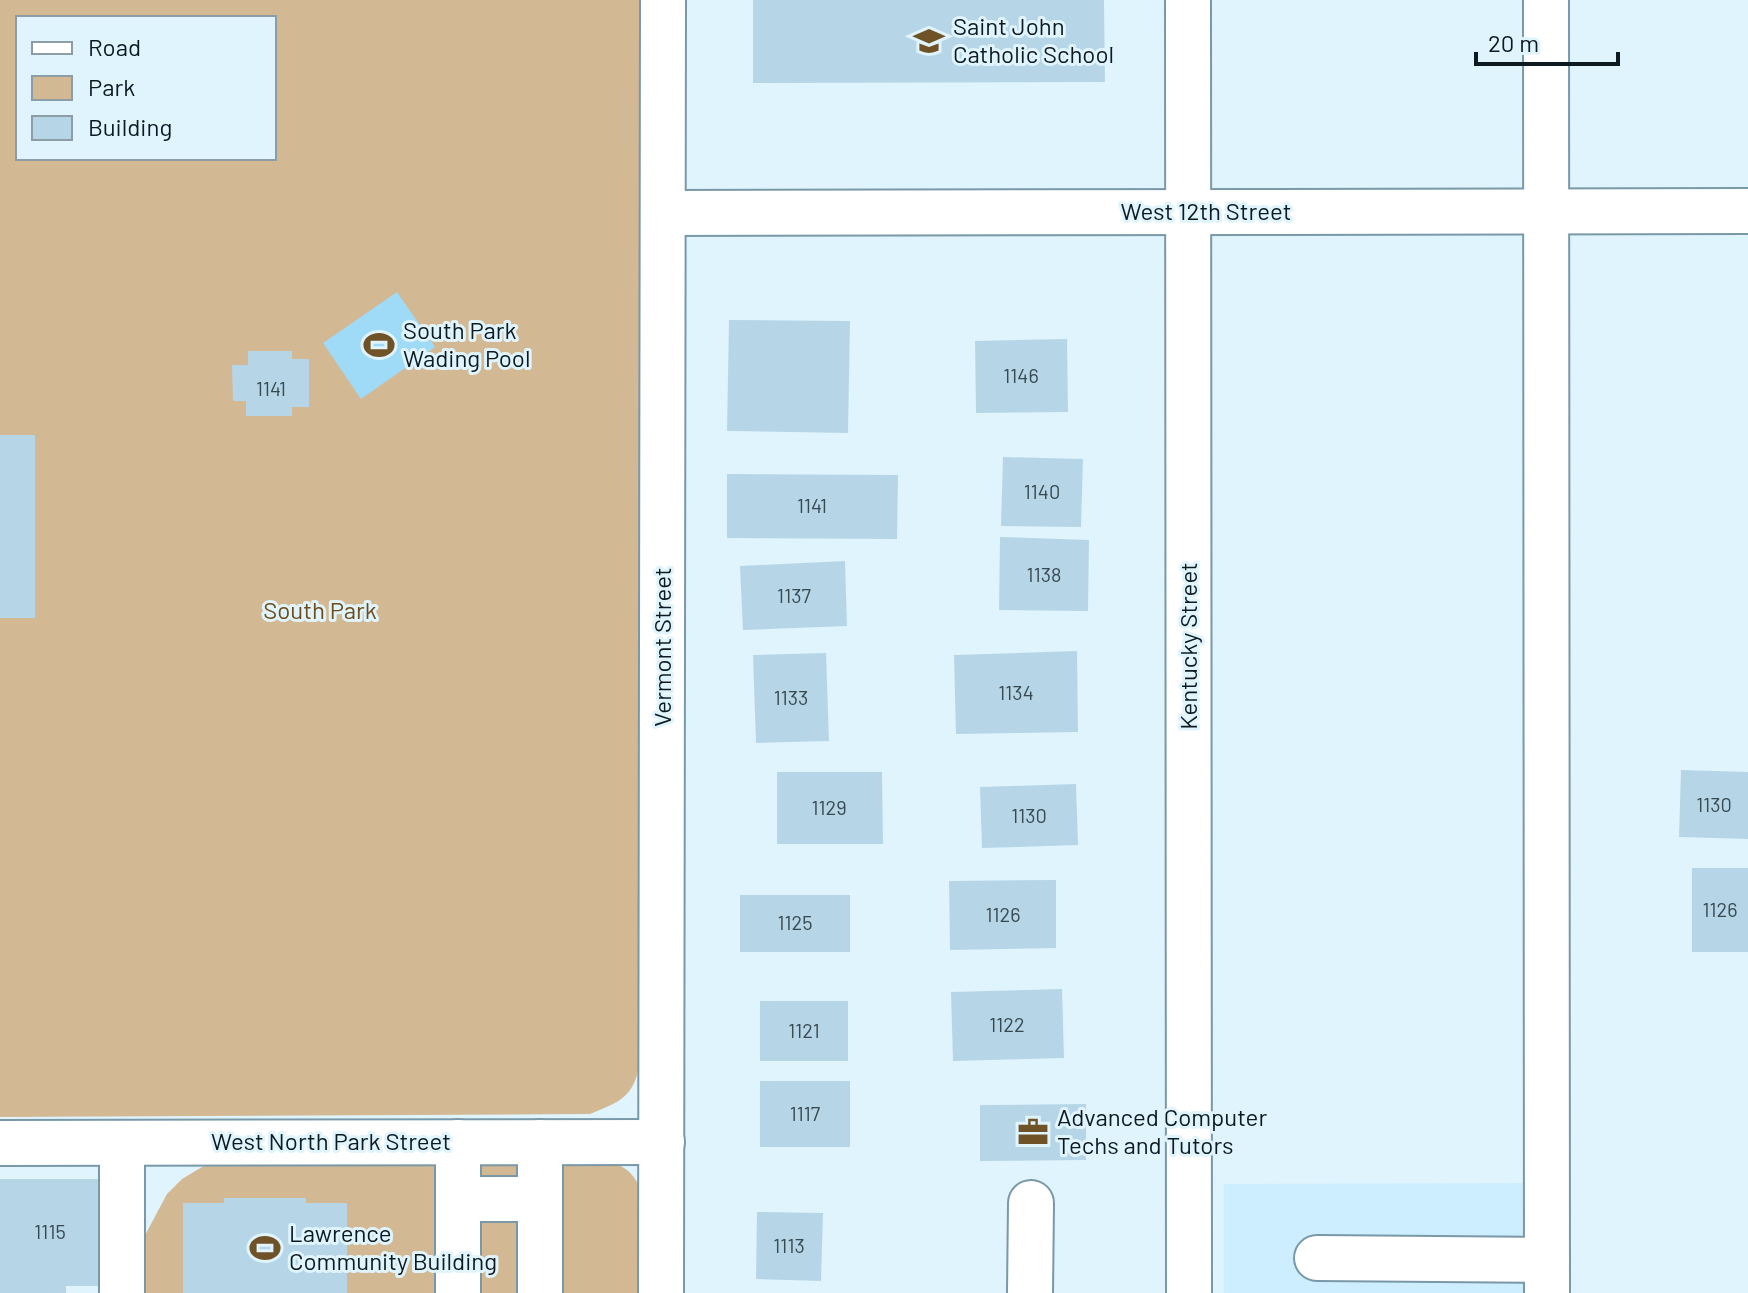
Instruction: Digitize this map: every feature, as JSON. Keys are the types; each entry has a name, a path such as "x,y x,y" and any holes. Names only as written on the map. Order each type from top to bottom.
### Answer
{"street":[{"name":"Vermont Street","path":"661,1293 663,0"},
{"name":"Kentucky Street","path":"1188,0 1189,1293"},
{"path":"1317,1258 1547,1277 1546,0"},
{"name":"West 12th Street","path":"663,213 1748,211"},
{"path":"458,1142 458,1293"},
{"path":"540,1142 540,1293"},
{"name":"West North Park Street","path":"0,1143 662,1142"},
{"path":"122,1143 122,1293"},
{"path":"458,1199 540,1199"},
{"path":"1030,1293 1031,1203"}],"shaded area":[{"path":"1531,1183 1531,1293 1224,1293 1224,1184"}],"green space":[{"name":"South Park","path":"0,0 640,0 640,1063 634,1084 624,1097 590,1114 0,1117"},
{"path":"224,1161 610,1162 628,1171 640,1188 641,1293 137,1293 143,1239 167,1194 182,1179 202,1167"}],"water":[{"name":"South Park Wading Pool","path":"397,292 435,347 361,399 323,343"}],"building":[{"name":"Saint John Catholic School","path":"753,0 1104,0 1105,82 753,83"},
{"path":"729,320 850,321 848,433 727,431"},
{"path":"1067,339 1068,412 976,413 975,341"},
{"path":"248,351 292,351 292,359 309,359 309,407 292,407 292,416 246,416 246,401 233,401 232,365 248,365"},
{"path":"0,435 35,435 35,618 0,618"},
{"path":"1003,457 1083,459 1081,527 1001,526"},
{"path":"727,474 898,475 897,539 727,538"},
{"path":"1000,537 1089,540 1088,611 999,610"},
{"path":"845,561 847,626 743,630 740,566"},
{"path":"1077,651 1078,732 956,734 954,655"},
{"path":"826,653 829,741 756,743 753,655"},
{"path":"1681,770 1748,772 1748,839 1679,837"},
{"path":"777,772 882,772 883,844 777,844"},
{"path":"1076,784 1078,845 982,848 980,787"},
{"path":"1692,868 1748,868 1748,952 1692,952"},
{"path":"1056,880 1056,948 950,950 949,881"},
{"path":"740,895 850,895 850,952 740,952"},
{"path":"1062,989 1064,1058 953,1061 951,992"},
{"path":"760,1001 848,1001 848,1061 760,1061"},
{"path":"760,1081 850,1081 850,1147 760,1147"},
{"name":"Advanced Computer Techs and Tutors","path":"1086,1104 1086,1160 980,1161 980,1105"},
{"path":"0,1179 100,1179 101,1286 66,1286 66,1293 0,1293"},
{"name":"Lawrence Community Building","path":"224,1198 306,1198 306,1203 347,1203 347,1293 183,1293 183,1203 224,1203"},
{"path":"757,1212 823,1213 821,1281 756,1279"}],"place":[{"name":"Saint John Catholic School","path":"929,41"},
{"name":"South Park Wading Pool","path":"379,345"},
{"name":"Advanced Computer Techs and Tutors","path":"1033,1132"},
{"name":"Lawrence Community Building","path":"265,1248"}]}
